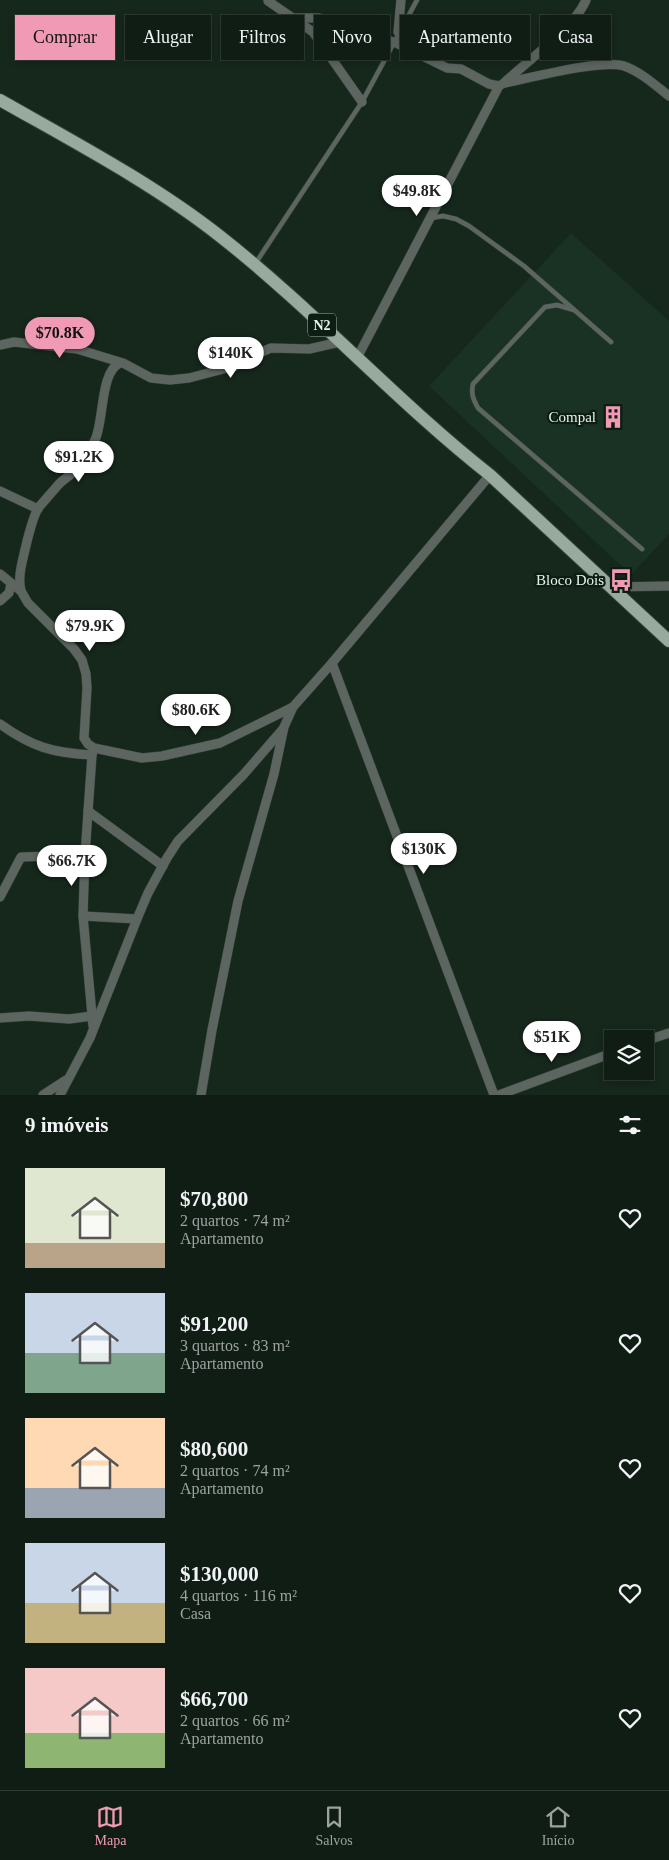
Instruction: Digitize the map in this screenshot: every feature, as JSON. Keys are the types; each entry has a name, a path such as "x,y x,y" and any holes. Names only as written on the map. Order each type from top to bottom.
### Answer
{"main road":[{"name":"N2","path":"0,100 172,202 221,237 458,450 490,474 669,641"}],"street":[{"path":"268,0 288,15"},
{"path":"398,32 401,0"},
{"path":"357,358 502,85 568,26 582,10 586,0"},
{"path":"304,18 318,18 356,25 365,32 393,42 447,68 461,69 489,84 502,85 567,70 609,65 622,66 641,75 669,96"},
{"path":"304,26 313,32 362,102"},
{"path":"0,345 14,342 77,349 120,363 151,378 170,380 189,378 235,366 271,348 308,349 340,342"},
{"path":"21,592 19,574 29,533 38,509 76,469 87,454 99,432 109,375 114,367 120,363"},
{"path":"201,1095 238,901 274,774 284,727 293,707 490,474"},
{"path":"0,490 38,509"},
{"path":"0,574 21,592 28,603 74,649 82,660 86,674 84,738 93,751 85,855 83,916 93,1028"},
{"path":"0,601 10,593 11,584"},
{"path":"611,587 669,586"},
{"path":"332,663 494,1095"},
{"path":"0,724 20,738 37,746 65,754 93,751 142,758 162,756 220,743 293,707"},
{"path":"60,1095 90,1038 137,919 162,866 178,841 244,774 284,727"},
{"path":"88,811 162,866"},
{"path":"0,897 21,857 85,855"},
{"path":"83,916 137,919"},
{"path":"0,1018 29,1016 69,1019 92,1016"},
{"path":"654,1039 669,1033"},
{"path":"500,1095 604,1056"},
{"path":"43,1095 67,1080"}],"lane":[{"path":"254,266 362,102 398,32 417,0"},
{"path":"430,219 443,216 456,219 470,226 524,266 611,342"},
{"path":"574,310 557,305 546,307 473,384 471,392 478,408 642,548"}],"shaded area":[{"path":"571,233 669,321 669,534 631,575 429,386"}],"place":[{"name":"Compal","path":"613,417"},
{"name":"Bloco Dois","path":"621,580"}]}
